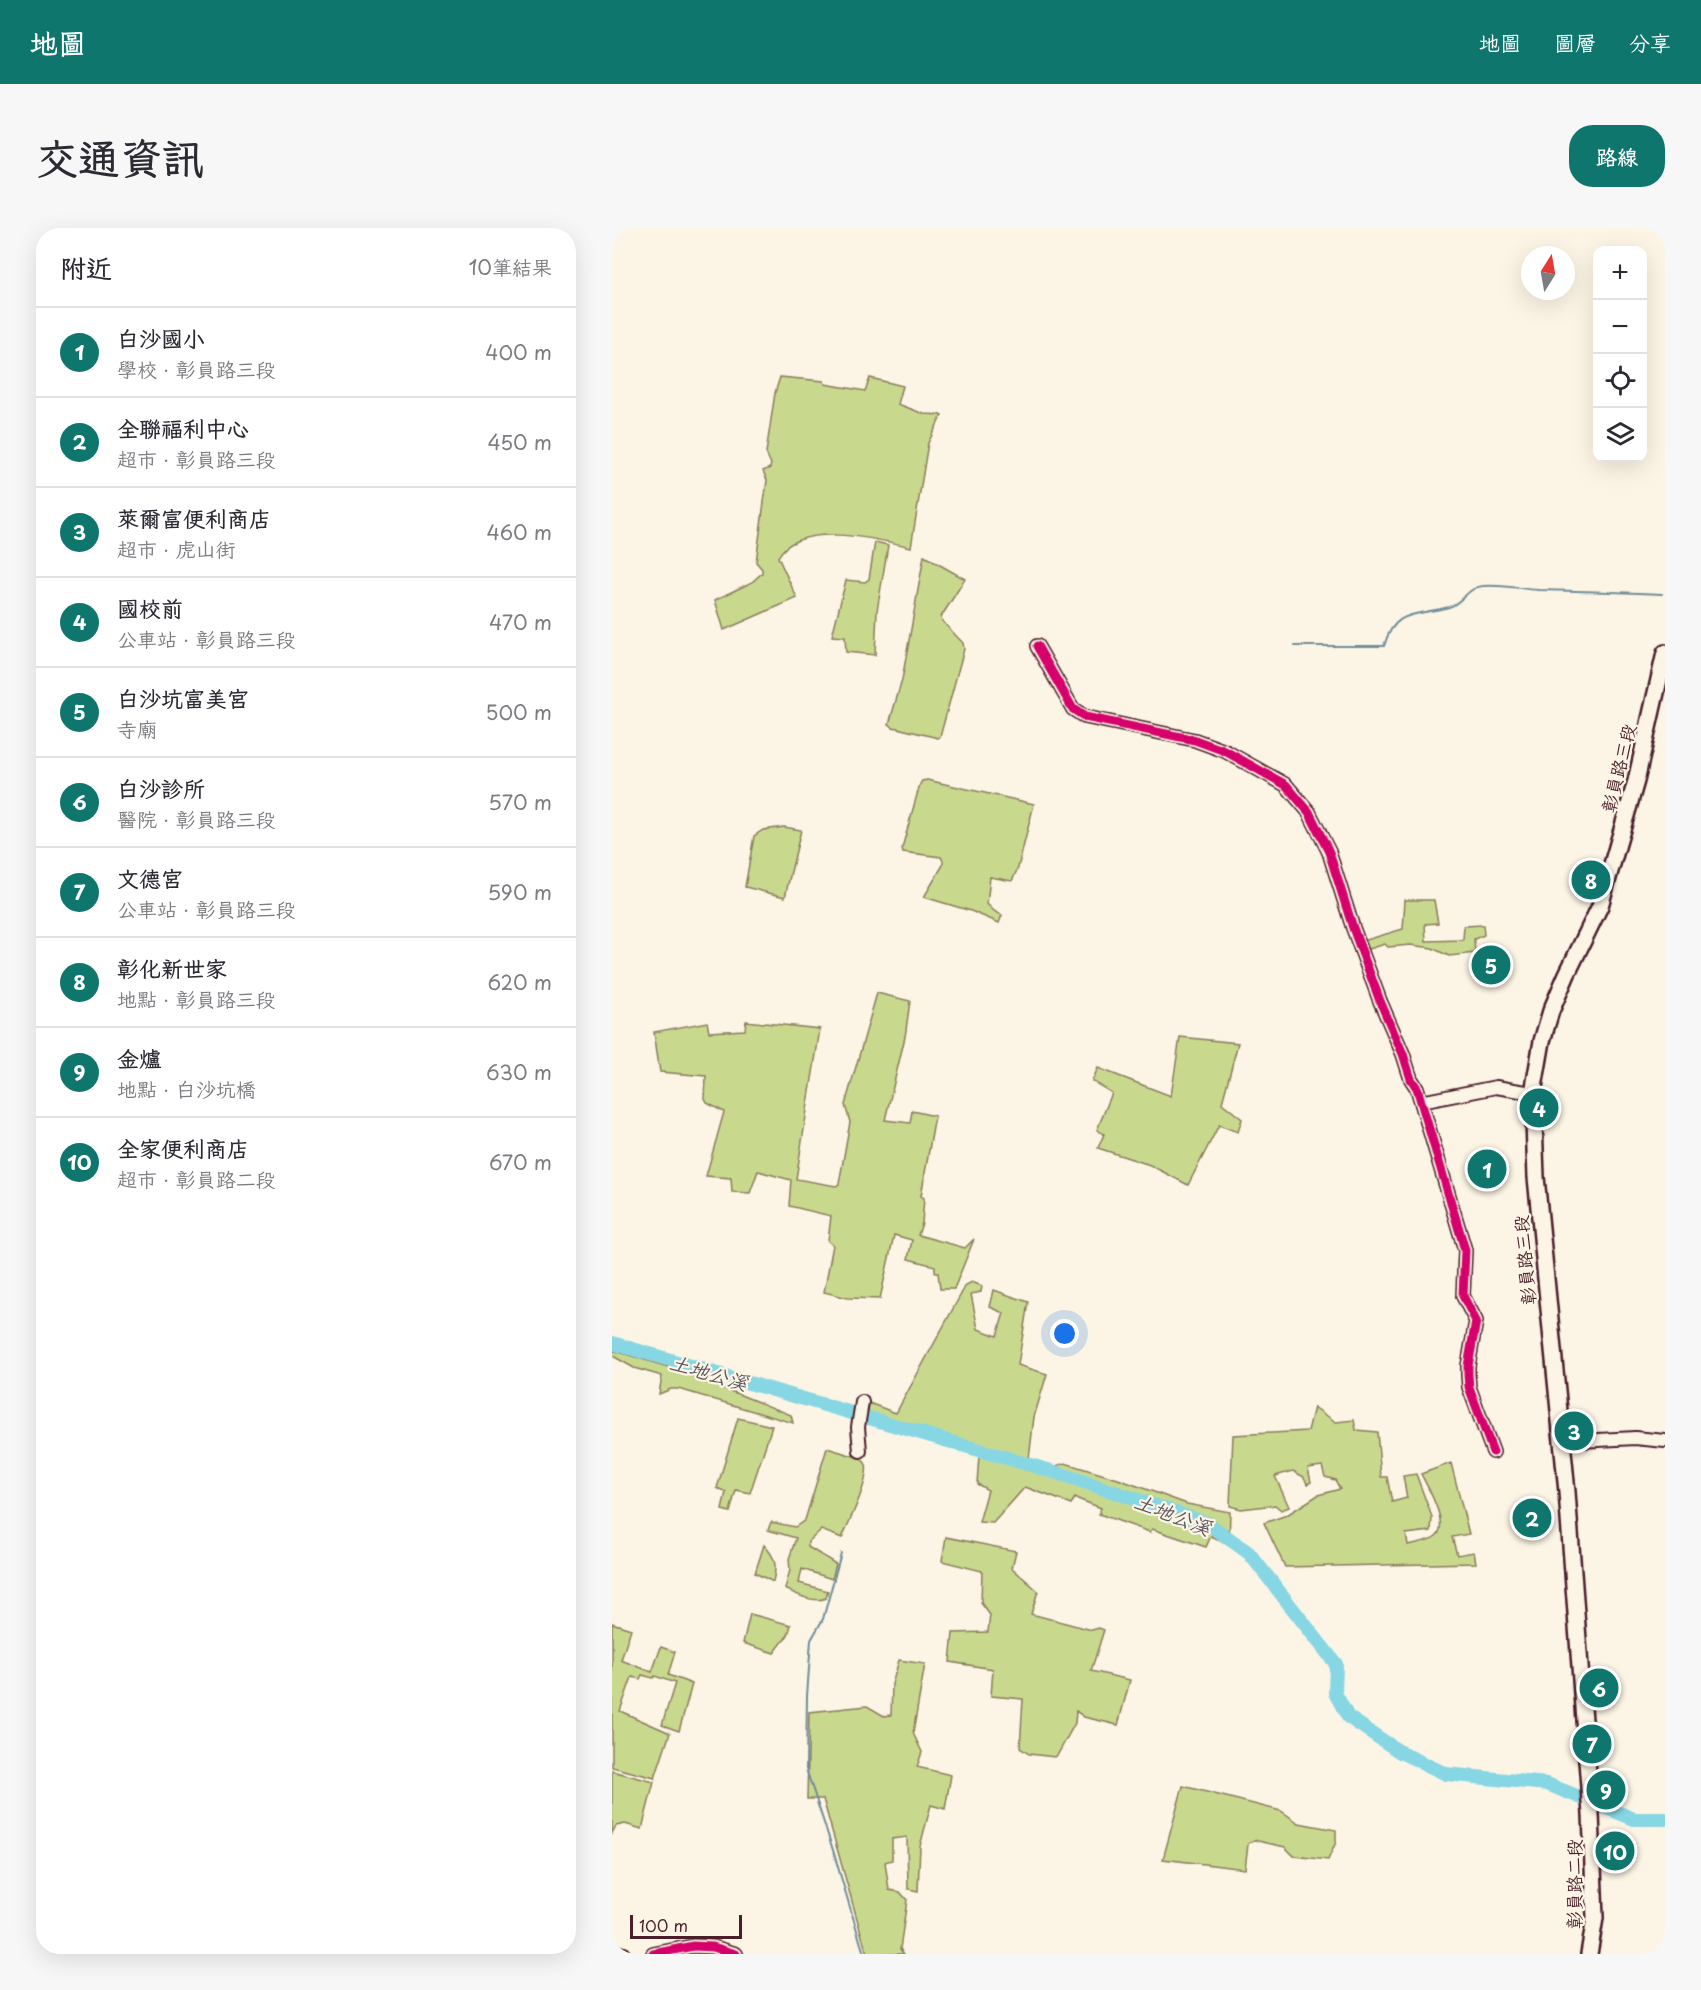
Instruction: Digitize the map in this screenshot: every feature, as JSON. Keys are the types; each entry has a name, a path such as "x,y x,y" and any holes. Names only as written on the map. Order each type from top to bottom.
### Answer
{"main road":[{"name":"彰員路三段","path":"1588,1775 1562,1442 1536,1177 1533,1093 1542,1041 1551,1011 1600,906 1636,781 1665,654"},
{"name":"彰員路二段","path":"1588,1775 1595,1918 1589,1954"}],"street":[{"path":"1037,646 1078,714 1195,740 1225,751 1286,784 1312,817 1329,852 1353,928 1421,1102 1465,1250 1463,1296 1476,1321 1468,1365 1469,1387 1493,1452"},
{"path":"1421,1102 1496,1087 1533,1093"},
{"path":"861,1451 858,1427 862,1406"},
{"path":"1562,1442 1635,1438 1665,1441"},
{"path":"653,1954 693,1946 713,1947 736,1954"},
{"path":"612,1951 623,1954"}],"green space":[{"path":"780,377 824,381 825,384 865,391 870,378 903,386 898,404 924,414 942,415 928,443 911,547 840,535 820,535 803,539 788,546 778,557 797,598 724,630 715,600 752,582 762,573 762,569 756,562 767,480 763,471 770,468 771,464 766,453 775,393"},
{"path":"875,542 888,545 877,611 875,655 846,652 845,637 832,636 846,580 865,582 869,579"},
{"path":"924,556 965,579 941,617 942,621 963,643 964,649 938,738 889,724 902,680"},
{"path":"927,780 1034,804 1018,868 1012,881 990,877 987,904 1002,915 999,923 971,911 924,897 943,865 943,861 941,857 903,852 902,848 920,784"},
{"path":"784,827 801,830 785,897 745,887 754,836 763,830"},
{"path":"1405,900 1434,900 1438,923 1425,924 1426,941 1463,940 1464,926 1483,925 1484,935 1474,939 1475,953 1449,956 1432,948 1411,945 1388,947 1385,944 1366,950 1363,941 1403,929"},
{"path":"877,993 910,1001 905,1037 885,1120 910,1123 912,1111 935,1116 921,1196 924,1198 922,1223 918,1235 965,1248 974,1239 954,1289 940,1289 935,1266 908,1259 912,1240 894,1235 880,1299 848,1298 824,1292 833,1245 828,1241 831,1216 789,1206 791,1180 758,1171 750,1193 732,1192 731,1178 706,1176 724,1112 707,1103 705,1099 706,1076 660,1072 654,1032 707,1022 709,1032 745,1030 746,1021 820,1029 796,1179 836,1186 839,1184 850,1122 845,1105"},
{"path":"1180,1037 1238,1043 1222,1103 1242,1119 1238,1132 1219,1125 1188,1185 1150,1165 1098,1148 1104,1134 1097,1130 1112,1093 1092,1081 1098,1068 1171,1096"},
{"path":"972,1282 982,1286 981,1292 971,1294 978,1329 997,1336 1004,1313 990,1307 994,1290 1028,1302 1018,1365 1047,1374 1034,1417 1029,1459 1053,1467 1065,1463 1187,1504 1230,1512 1229,1544 1211,1536 1206,1547 1152,1529 1150,1532 1099,1514 1101,1508 1075,1498 1071,1504 1025,1487 993,1523 979,1522 988,1490 977,1484 979,1455 867,1415 869,1403 896,1413 966,1285"},
{"path":"612,1350 675,1369 791,1415 793,1423 679,1389 671,1389 659,1394 662,1376 634,1368 612,1357"},
{"path":"1314,1407 1336,1422 1354,1420 1356,1430 1377,1432 1381,1477 1387,1477 1392,1502 1407,1498 1403,1476 1416,1474 1432,1517 1431,1531 1406,1534 1408,1545 1430,1539 1440,1531 1436,1505 1421,1474 1451,1463 1469,1534 1452,1537 1457,1555 1474,1552 1476,1563 1285,1567 1264,1523 1287,1515 1318,1495 1340,1489 1335,1480 1325,1477 1322,1466 1308,1468 1311,1482 1307,1484 1304,1477 1293,1471 1275,1476 1289,1507 1281,1510 1275,1505 1241,1509 1230,1506 1233,1435 1308,1431"},
{"path":"738,1418 772,1426 750,1493 736,1490 730,1512 722,1510 726,1492 717,1488"},
{"path":"827,1448 860,1458 866,1464 866,1472 858,1502 842,1538 821,1530 808,1542 808,1547 836,1564 832,1579 802,1569 799,1583 828,1591 826,1598 816,1600 785,1589 790,1570 789,1559 796,1538 768,1530 771,1522 795,1527 805,1520"},
{"path":"946,1537 1016,1551 1012,1568 1038,1591 1031,1614 1092,1630 1099,1628 1104,1630 1091,1671 1130,1680 1118,1725 1084,1717 1076,1711 1075,1723 1055,1757 1029,1754 1020,1748 1023,1699 991,1696 993,1669 950,1662 953,1633 988,1632 990,1615 981,1603 982,1571 942,1561"},
{"path":"764,1545 774,1562 773,1582 755,1573"},
{"path":"750,1614 791,1625 788,1635 774,1653 743,1643"},
{"path":"612,1623 631,1629 621,1660 652,1672 661,1647 675,1652 668,1675 692,1684 679,1731 662,1725 675,1683 655,1676 653,1678 642,1675 640,1679 632,1677 620,1711 670,1733 655,1778 612,1767"},
{"path":"899,1660 925,1664 913,1733 922,1752 917,1767 951,1775 945,1809 931,1805 920,1846 918,1891 908,1889 907,1837 892,1839 892,1860 885,1862 889,1890 900,1892 907,1900 900,1949 904,1954 867,1954 823,1799 807,1799 809,1712 867,1706 884,1716 891,1715 892,1684"},
{"path":"612,1771 654,1782 642,1829 625,1824 616,1826 612,1833"},
{"path":"1183,1786 1281,1811 1299,1823 1336,1830 1336,1842 1328,1860 1294,1856 1285,1847 1254,1840 1248,1844 1245,1869 1163,1859"}],"waterway":[{"path":"1295,646 1384,646 1394,625 1401,619 1454,605 1473,589 1483,586 1662,594"},
{"name":"土地公溪","path":"612,1343 1058,1473 1209,1524 1249,1553 1336,1664 1335,1693 1348,1717 1400,1752 1446,1774 1547,1784 1634,1819 1665,1819"},
{"path":"841,1553 823,1619 811,1640 807,1696 806,1769 864,1954"}],"cycle path":[{"path":"1037,646 1073,709 1085,717 1195,740 1225,751 1286,785 1309,812 1329,852 1353,928 1380,1001 1411,1079 1417,1088 1465,1250 1463,1296 1476,1321 1468,1366 1469,1387 1493,1452"},
{"path":"653,1954 693,1946 713,1947 736,1954"}],"place":[{"name":"彰化新世家","path":"1591,880"},
{"name":"白沙坑富美宮","path":"1491,965"},
{"name":"國校前","path":"1539,1108"},
{"name":"白沙國小","path":"1487,1169"},
{"name":"萊爾富便利商店","path":"1574,1431"},
{"name":"全聯福利中心","path":"1532,1518"},
{"name":"白沙診所","path":"1599,1688"},
{"name":"文德宮","path":"1592,1744"},
{"name":"金爐","path":"1606,1790"},
{"name":"全家便利商店","path":"1615,1851"}]}
